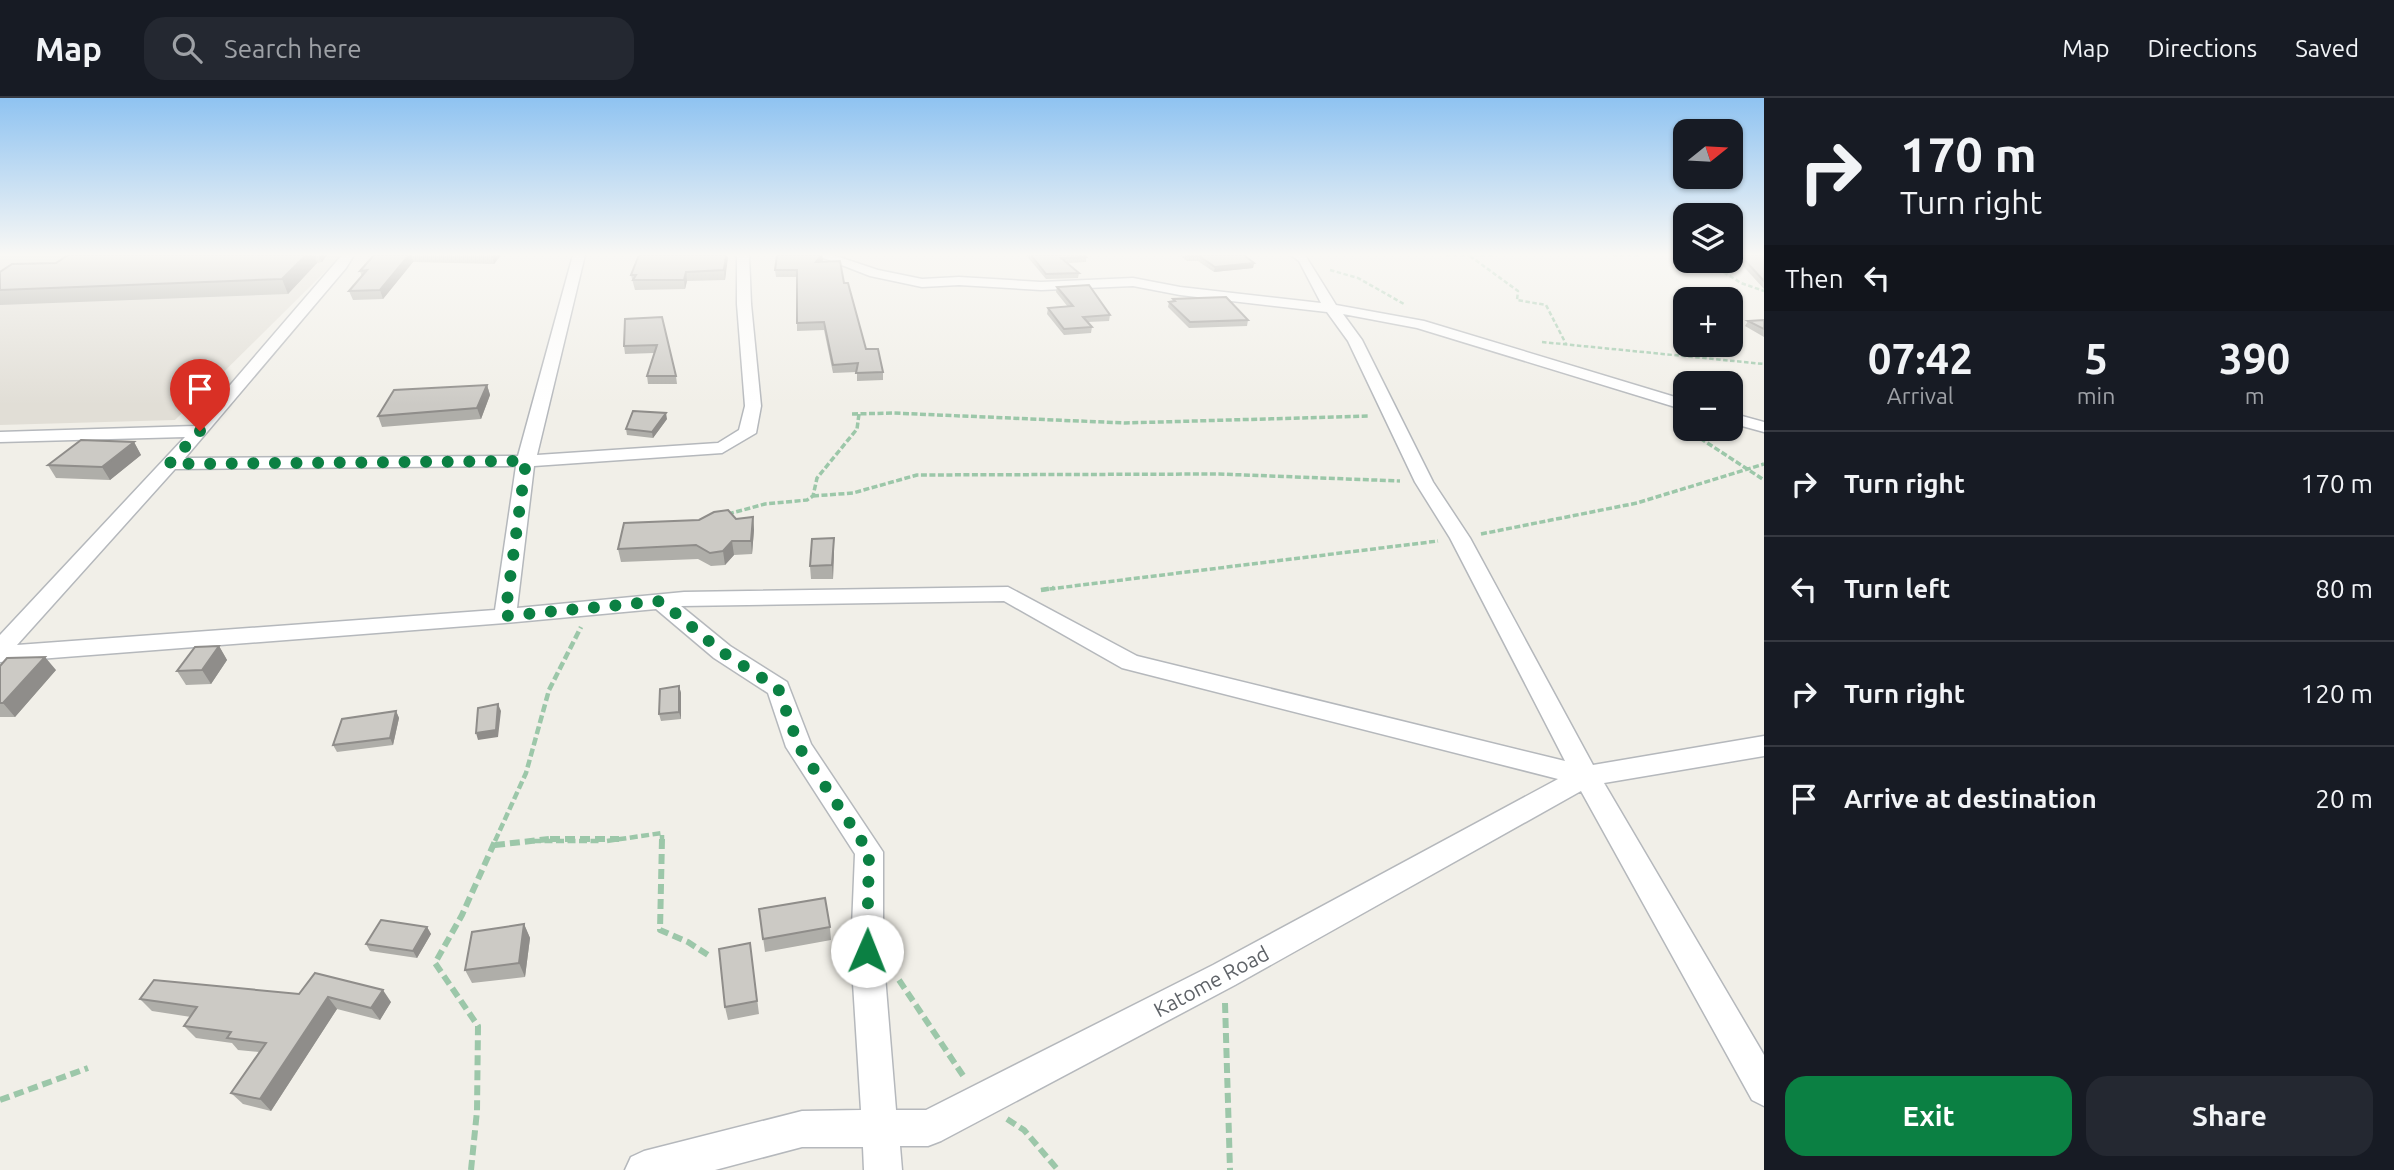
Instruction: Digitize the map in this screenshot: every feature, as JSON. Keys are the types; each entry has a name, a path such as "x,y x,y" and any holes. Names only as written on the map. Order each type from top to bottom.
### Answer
{"street":[{"path":"0,651 200,431 308,305"},
{"path":"505,616 526,461 566,305"},
{"path":"169,464 526,461 722,448 747,433 753,407 744,305"},
{"path":"1305,305 1432,328 1673,401"},
{"path":"1329,305 1355,340 1424,482 1460,538 1586,776 1764,1088"},
{"path":"1743,422 1764,428"},
{"path":"0,437 200,431"},
{"path":"0,651 505,616 661,601 1009,594 1130,662 1586,776"},
{"path":"661,601 722,652 778,688 799,747 869,852 867,951 883,1170"},
{"name":"Katome Road","path":"644,1170 802,1129 928,1128 1224,975 1586,776 1764,746"}],"path":[{"path":"1404,305 1412,310"},
{"path":"1546,305 1566,344"},
{"path":"1542,342 1764,364"},
{"path":"852,414 893,413 1125,423 1391,415"},
{"path":"813,496 817,478 857,429 859,414"},
{"path":"1705,441 1764,480"},
{"path":"1009,594 1460,538 1637,503 1764,464"},
{"path":"726,515 765,504 807,500 813,496 853,494 917,475 1219,474 1424,482"},
{"path":"471,1170 477,1111 478,1026 435,963 462,915 495,845 526,774 550,690 591,608"},
{"path":"495,845 549,839 605,841 663,833 660,930 688,942 711,957"},
{"path":"894,972 981,1101 1024,1130 1058,1170"},
{"path":"1224,975 1230,1170"},
{"path":"0,1100 88,1068"}],"shaded area":[{"path":"0,305 291,305 175,420 0,425"}],"building":[{"path":"797,305 854,305 866,349 878,349 883,372 856,373 858,363 833,365 824,322 797,323"},
{"path":"1103,305 1110,315 1083,317 1092,327 1064,329 1048,308"},
{"path":"1172,305 1234,305 1248,320 1190,322"},
{"path":"662,317 676,376 647,376 657,345 624,346 625,319"},
{"path":"1764,320 1764,329 1748,321"},
{"path":"487,385 477,408 378,416 394,390"},
{"path":"633,411 666,413 652,432 626,429"},
{"path":"81,440 134,442 102,467 48,465"},
{"path":"728,510 736,519 753,517 751,541 732,541 723,551 710,553 696,545 618,549 624,523 699,520 714,512"},
{"path":"834,538 832,565 810,566 812,539"},
{"path":"219,646 202,670 177,671 195,647"},
{"path":"45,657 3,703 0,703 0,666 7,658"},
{"path":"679,686 679,712 659,714 660,689"},
{"path":"498,704 496,730 476,733 478,708"},
{"path":"396,711 390,738 333,745 342,719"},
{"path":"825,898 830,927 763,939 759,909"},
{"path":"381,920 427,927 413,951 366,944"},
{"path":"524,924 519,963 465,970 472,932"},
{"path":"750,943 757,1001 725,1007 719,949"},
{"path":"315,973 383,990 371,1008 328,997 260,1099 231,1093 266,1043 227,1038 231,1032 184,1026 197,1007 140,999 154,980 299,994"}],"route":[{"path":"200,431 169,464 526,461 505,616 661,601 722,652 778,688 799,747 869,852 867,951"}]}
